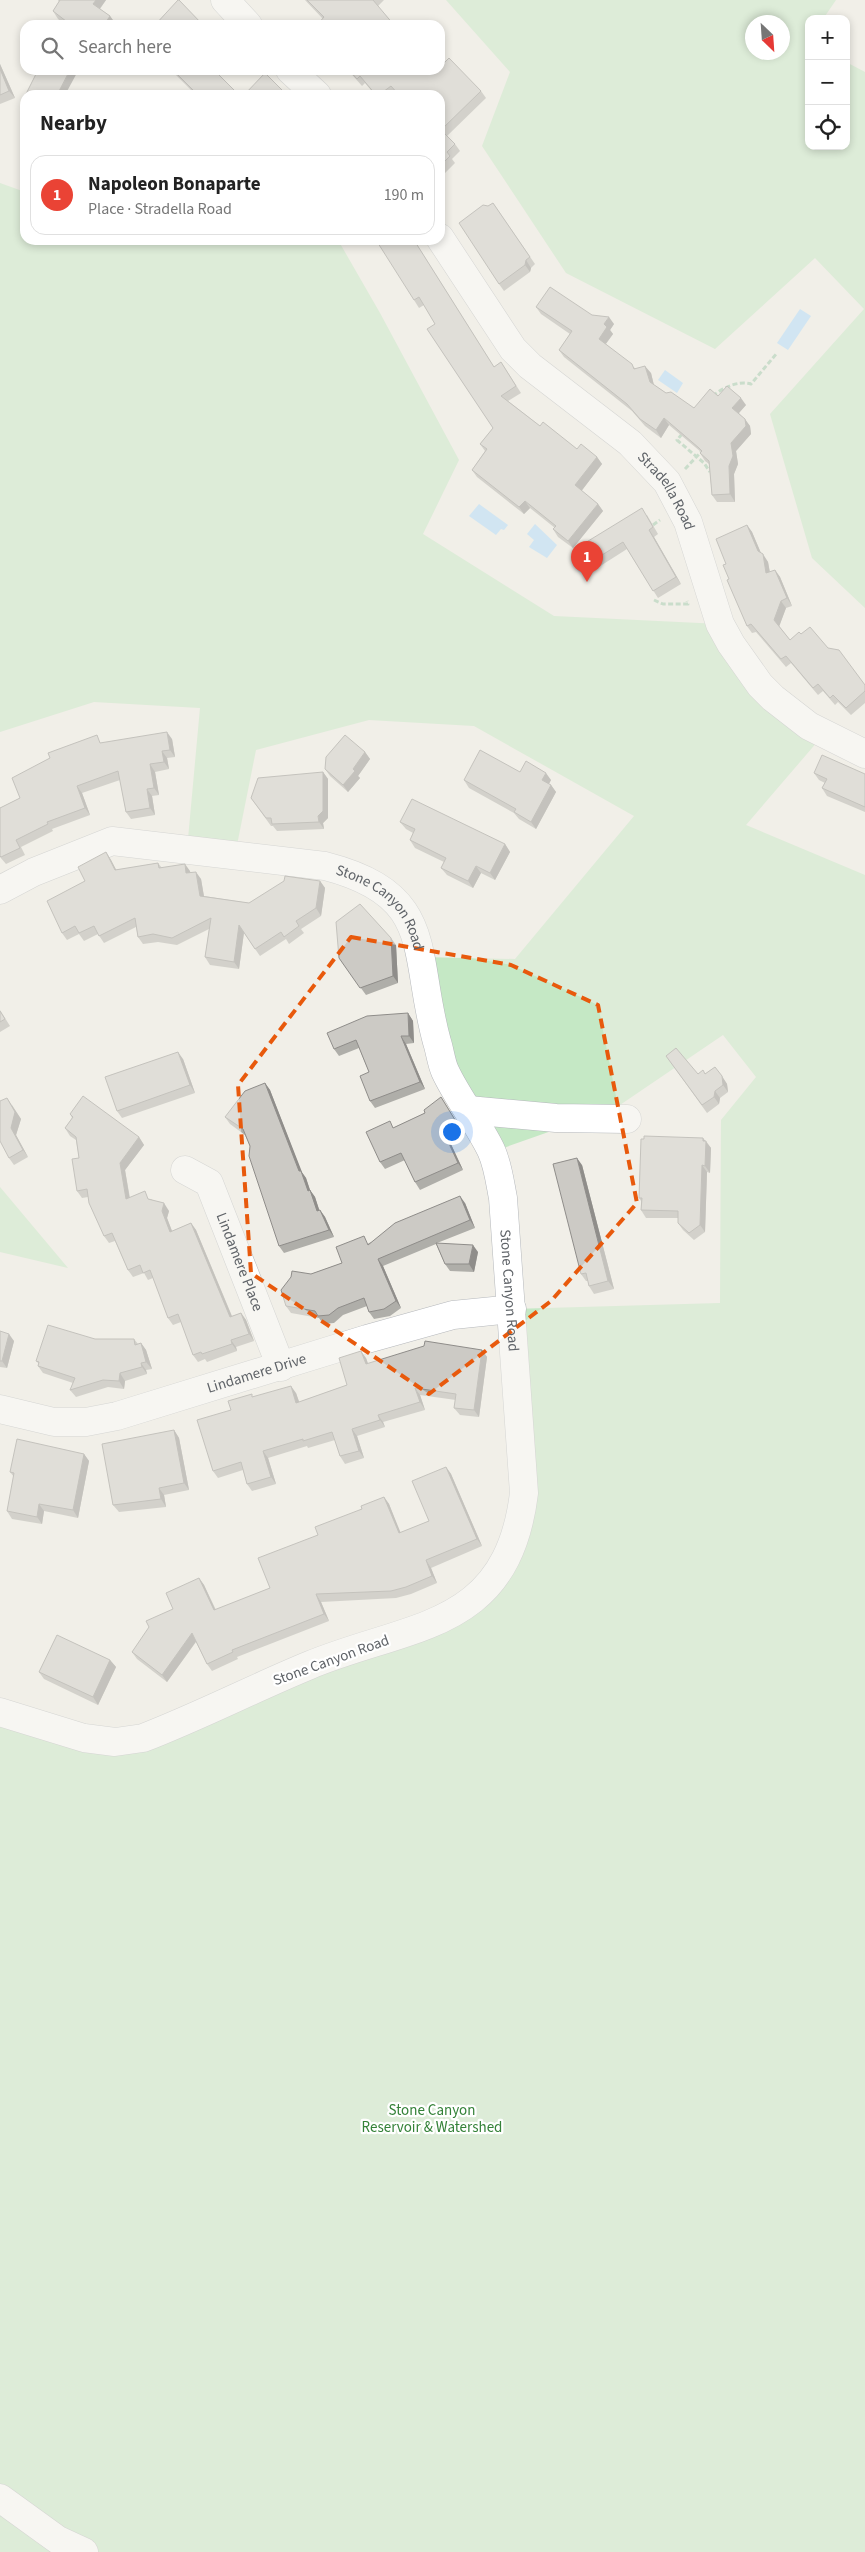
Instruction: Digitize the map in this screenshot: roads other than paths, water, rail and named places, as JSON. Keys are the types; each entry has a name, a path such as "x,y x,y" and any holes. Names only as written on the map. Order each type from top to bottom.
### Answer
{"street":[{"path":"225,0 243,20"},
{"path":"295,75 312,90"},
{"name":"Stradella Road","path":"445,245 513,349 530,366 644,455 667,482 688,522 720,624 748,669 773,698 794,716 824,734 865,754"},
{"name":"Stone Canyon Road","path":"0,890 34,872 112,841 325,866 354,873 388,892 408,915 418,943 432,1023 445,1070 492,1152 503,1198 524,1493 521,1522 510,1552 489,1584 465,1606 432,1624 311,1664 143,1738 115,1742 84,1738 0,1712"},
{"path":"468,1110 556,1118 626,1118"},
{"name":"Lindamere Place","path":"185,1170 209,1183 281,1367"},
{"name":"Lindamere Drive","path":"0,1409 54,1422 86,1422 117,1416 367,1339 453,1315 512,1309"},
{"path":"0,2498 58,2540 84,2552"}],"water":[{"path":"800,309 811,316 788,350 777,343"},
{"path":"665,370 683,383 677,393 658,380"},
{"path":"479,504 508,525 504,530 501,529 496,535 469,516"},
{"path":"535,524 557,545 547,558 529,547 534,540 527,534"},
{"path":"597,549 605,561 586,573 579,572 576,568 578,561"}],"place":[{"name":"Napoleon Bonaparte","path":"587,582"}],"park label":[{"name":"Stone Canyon Reservoir & Watershed","path":"432,2118"}]}
